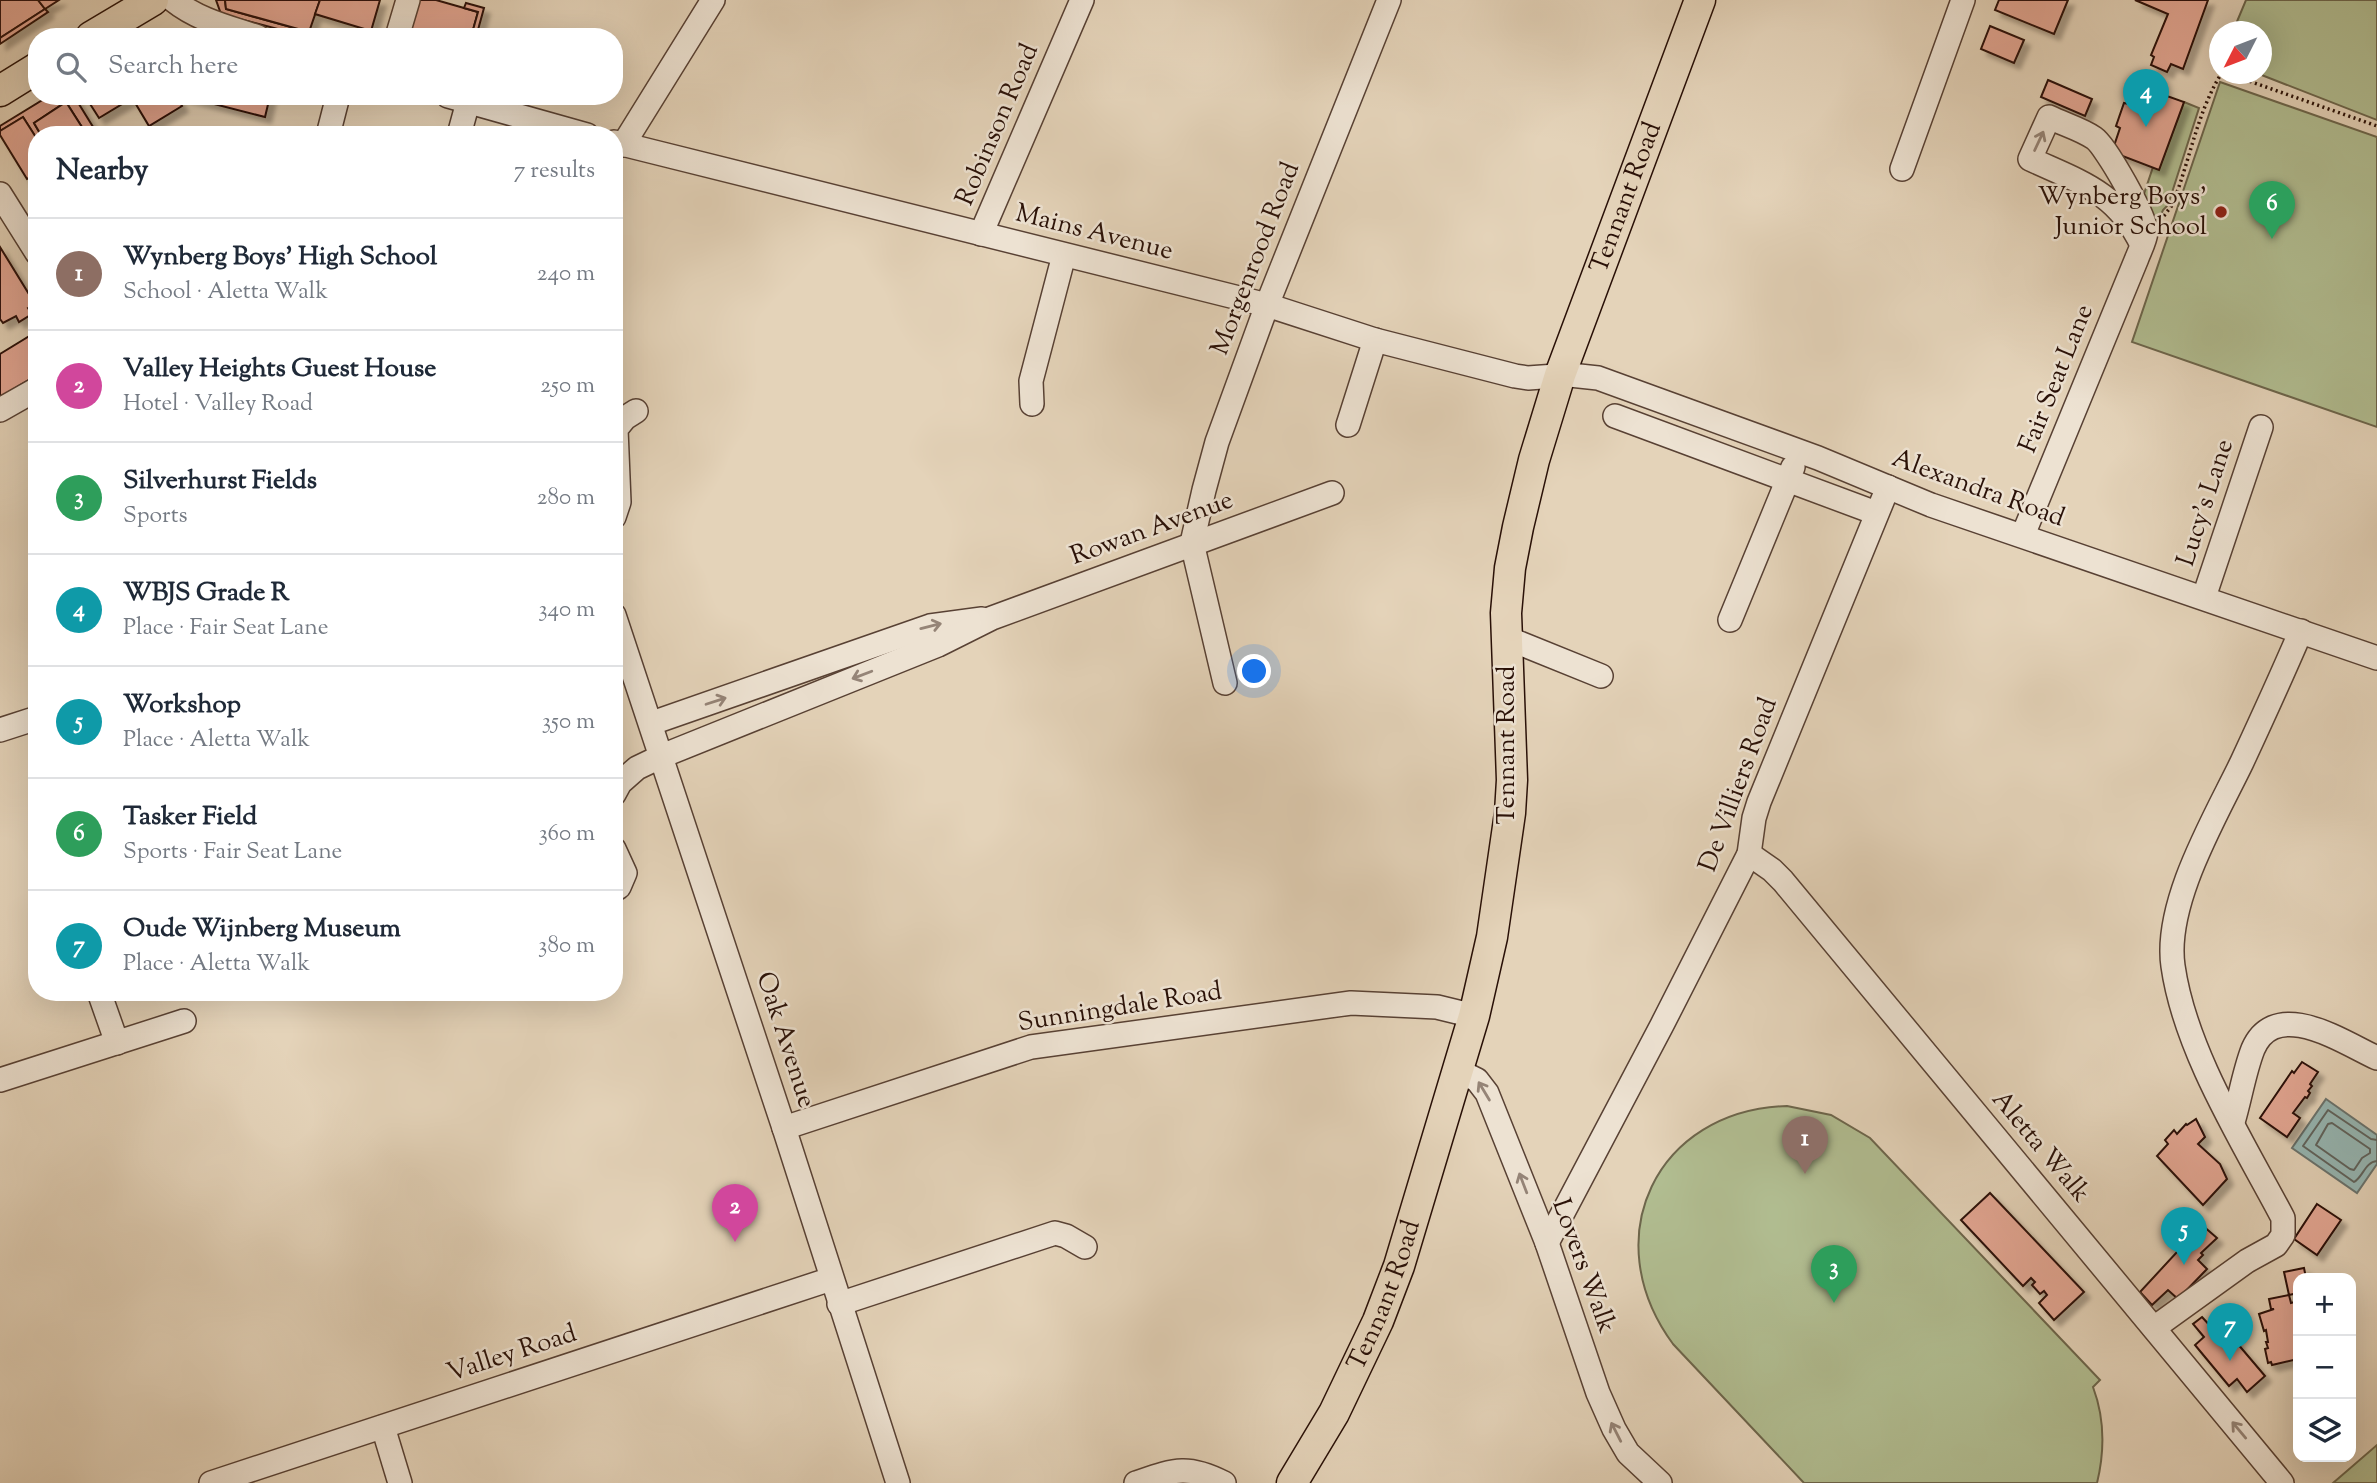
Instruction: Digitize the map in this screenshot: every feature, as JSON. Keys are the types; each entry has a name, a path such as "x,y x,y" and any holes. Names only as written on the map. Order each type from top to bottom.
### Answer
{"main road":[{"path":"106,28 153,0"},
{"name":"Tennant Road","path":"1292,1483 1334,1413 1378,1321 1399,1266 1474,1016 1492,937 1510,813 1512,758 1507,638 1510,568 1534,460 1560,375 1700,0"},
{"path":"0,91 28,74"}],"street":[{"path":"173,0 201,18 231,28"},
{"path":"400,28 408,0"},
{"path":"623,138 713,0"},
{"name":"Robinson Road","path":"981,234 1082,0"},
{"name":"Morgenrood Road","path":"1192,543 1217,442 1267,305 1389,0"},
{"path":"1902,169 1963,0"},
{"path":"330,126 336,105"},
{"path":"458,105 459,126"},
{"path":"480,105 555,126"},
{"path":"2049,117 2094,138 2101,145 2132,196 2145,227 2142,245 2124,216 2104,195 2030,159 2049,117"},
{"name":"Mains Avenue","path":"623,145 1267,305 1376,340 1515,376 1528,378 1560,375"},
{"path":"0,194 28,234"},
{"name":"Fair Seat Lane","path":"2023,535 2142,245"},
{"path":"1032,404 1031,381 1064,255"},
{"path":"1348,425 1376,340"},
{"name":"Alexandra Road","path":"1560,375 1598,378 1799,451 1931,505 2204,597 2377,659"},
{"path":"0,410 28,394"},
{"path":"1679,440 1689,410"},
{"path":"623,420 636,411"},
{"path":"1615,416 1876,513"},
{"name":"Lucy's Lane","path":"2204,597 2261,427"},
{"path":"1730,620 1799,451"},
{"path":"1821,492 1832,464"},
{"name":"De Villiers Road","path":"1547,1243 1749,854 1759,802 1888,487"},
{"name":"Rowan Avenue","path":"623,780 636,768 662,755 939,645 992,618 1332,493"},
{"path":"1192,543 1225,682"},
{"name":"Rowan Avenue","path":"652,723 930,626 992,618"},
{"path":"2154,1328 2247,1261 2276,1245 2283,1236 2283,1218 2196,1049 2172,964 2174,936 2184,886 2301,631"},
{"path":"1507,638 1601,676"},
{"name":"Oak Avenue","path":"623,641 898,1483"},
{"path":"0,730 28,721"},
{"name":"Aletta Walk","path":"1749,854 1783,881 2282,1483"},
{"path":"102,1001 117,1043"},
{"name":"Sunningdale Road","path":"784,1128 1031,1047 1351,1003 1437,1007 1474,1016"},
{"path":"0,1080 184,1021"},
{"path":"2233,1122 2253,1049 2258,1041 2273,1029 2293,1023 2304,1025 2377,1058"},
{"name":"Lovers Walk","path":"1457,1070 1477,1080 1487,1093 1547,1243 1598,1392 1614,1429 1628,1453 1660,1483"},
{"path":"839,1304 1055,1233 1085,1247"},
{"name":"Valley Road","path":"211,1483 831,1279"},
{"path":"383,1427 400,1483"},
{"path":"1136,1483 1168,1472 1201,1471 1224,1483"}],"path":[{"path":"2166,213 2172,207 2188,152 2215,84"},
{"path":"2257,84 2377,126"}],"green space":[{"path":"2246,0 2377,0 2377,120 2272,79 2272,21 2237,21"},
{"path":"2219,84 2377,137 2377,427 2132,342"},
{"path":"2184,102 2199,108 2168,205 2156,226 2143,197 2153,167 2159,169"},
{"path":"1787,1106 1831,1115 1870,1138 2100,1380 2093,1387 2100,1411 2102,1435 2097,1483 1804,1483 1673,1344 1650,1304 1639,1263 1640,1223 1652,1187 1673,1155 1703,1130 1741,1113"},
{"path":"2377,1445 2377,1483 2333,1483"}],"water":[{"path":"2326,1099 2377,1135 2377,1164 2357,1193 2292,1148"}],"building":[{"path":"0,0 38,0 45,9 0,38"},
{"path":"38,0 59,0 45,9"},
{"path":"216,0 225,0 226,9 295,28 274,28 221,14"},
{"path":"225,0 320,0 310,28 295,28 226,9"},
{"path":"320,0 380,0 372,28 361,28 315,14"},
{"path":"416,0 436,0 478,12 474,28 408,28"},
{"path":"1999,0 2068,0 2054,34 1995,10"},
{"path":"2135,0 2208,0 2183,69 2171,64 2167,72 2151,65 2154,57 2151,55 2168,14"},
{"path":"466,3 484,8 478,28 474,28 478,12 464,8"},
{"path":"45,9 48,12 0,44 0,38"},
{"path":"1990,26 2024,40 2014,63 1981,49"},
{"path":"2048,80 2092,99 2085,116 2041,97"},
{"path":"2136,85 2184,102 2159,170 2112,152 2120,128 2116,126 2124,103 2129,104"},
{"path":"34,105 61,105 34,123 36,126 29,126 23,117 0,131 0,126"},
{"path":"61,105 68,105 81,126 36,126 34,123"},
{"path":"68,105 80,105 92,126 81,126"},
{"path":"91,105 120,105 99,118"},
{"path":"136,105 181,105 182,106 149,126"},
{"path":"218,105 268,105 265,117"},
{"path":"23,117 29,126 28,178 0,135 0,131"},
{"path":"0,247 28,293 28,316 19,322 16,316 3,323 0,319"},
{"path":"28,337 28,380 0,397 0,354"},
{"path":"2302,1062 2318,1072 2310,1084 2312,1086 2307,1098 2305,1097 2293,1113 2300,1118 2287,1137 2260,1118 2292,1071 2294,1073"},
{"path":"2196,1119 2205,1137 2198,1144 2220,1164 2227,1179 2203,1205 2157,1156 2168,1144 2165,1140 2174,1130 2177,1134 2186,1124"},
{"path":"1990,1193 2084,1292 2054,1320 2039,1303 2047,1295 2044,1291 2040,1294 2032,1285 2035,1282 2031,1278 2023,1286 1961,1220"},
{"path":"2317,1204 2341,1220 2317,1255 2294,1239"},
{"path":"2202,1225 2217,1238 2201,1253 2203,1255 2198,1260 2207,1269 2178,1299 2168,1290 2152,1305 2140,1292"},
{"path":"2304,1268 2305,1273 2293,1273 2293,1294 2289,1295 2284,1272"},
{"path":"2289,1295 2293,1302 2293,1360 2272,1365 2271,1362 2268,1363 2265,1349 2268,1348 2266,1330 2264,1331 2259,1314 2274,1309 2271,1309 2269,1299"},
{"path":"2202,1317 2213,1329 2220,1323 2265,1376 2247,1392 2237,1379 2229,1386 2195,1345 2204,1337 2193,1324"}],"place":[{"name":"WBJS Grade R","path":"2146,127"},
{"name":"Wynberg Boys' Junior School","path":"2221,212"},
{"name":"Tasker Field","path":"2272,239"},
{"name":"Wynberg Boys' High School","path":"1805,1174"},
{"name":"Valley Heights Guest House","path":"735,1242"},
{"name":"Workshop","path":"2184,1265"},
{"name":"Silverhurst Fields","path":"1834,1303"},
{"name":"Oude Wijnberg Museum","path":"2230,1361"}]}
